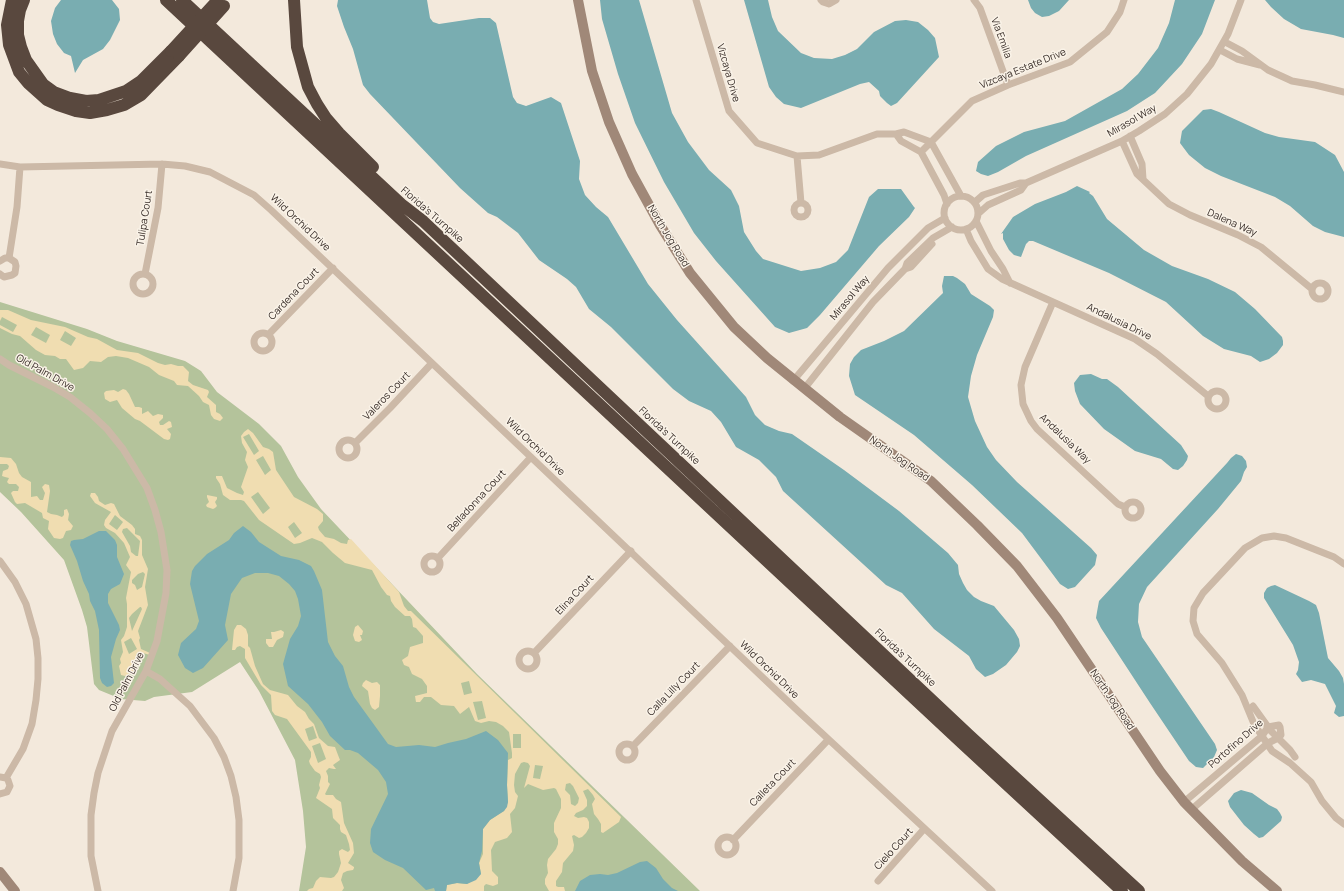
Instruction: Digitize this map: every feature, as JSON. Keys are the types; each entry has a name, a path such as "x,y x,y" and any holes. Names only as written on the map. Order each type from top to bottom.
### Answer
{"highway":[{"path":"12,0 7,25 9,45 19,72 28,83 47,100 76,111 90,113 124,105 141,95 175,53 222,2"},
{"path":"24,0 19,16 18,35 26,60 43,84 54,92 70,98 86,101 99,100 126,91 141,81 175,53"},
{"path":"156,0 181,14"},
{"path":"166,0 956,738 1122,891"},
{"name":"Florida's Turnpike","path":"182,0 401,204 423,221 969,735 1139,891"},
{"path":"294,0 297,47 308,87 317,104 339,133 405,200 423,221"}],"street":[{"name":"North Jog Road","path":"578,0 592,71 610,122 632,174 660,225 690,273 734,327 766,358 840,417 931,481 1017,566 1057,618 1160,772 1187,806 1242,861 1277,891"},
{"name":"Vizcaya Drive","path":"696,0 729,111 757,143 797,156 819,155 877,134 896,134 904,132 930,142"},
{"path":"821,0 829,4 836,0"},
{"name":"Via Emilia","path":"974,0 980,8 1008,85"},
{"name":"Vizcaya Estate Drive","path":"921,152 972,101 1008,85 1070,62 1107,32 1120,12 1124,0"},
{"name":"Mirasol Way","path":"975,202 983,195 1020,183 1026,183 1122,141 1152,123 1176,104 1200,80 1225,42 1236,17 1241,0"},
{"path":"1225,42 1242,51 1268,70 1292,81 1315,84 1344,92"},
{"path":"1220,50 1237,59 1262,65"},
{"path":"896,134 901,141 921,152 944,195 947,204"},
{"path":"1130,136 1142,164 1143,180"},
{"name":"Dalena Way","path":"1122,141 1137,174 1169,204 1190,216 1238,235 1261,247 1312,289"},
{"path":"930,142 961,196"},
{"path":"797,156 801,203"},
{"name":"Wild Orchid Drive","path":"0,164 20,167 162,164 185,166 210,172 254,195 272,210 828,740 992,891"},
{"name":"Tulipa Court","path":"145,274 158,208 162,164"},
{"path":"9,258 17,207 20,167"},
{"name":"Mirasol Way","path":"979,213 988,205 1021,190 1026,183"},
{"path":"961,196 968,197 975,202 979,213 974,225 966,229 957,230 952,227 945,218 945,208 953,198 961,196"},
{"name":"Mirasol Way","path":"793,381 888,268 928,228 945,218"},
{"path":"976,221 991,251 1004,269 1010,283"},
{"name":"Mirasol Way","path":"804,389 873,302 905,269 911,267 920,258 940,234 952,227"},
{"name":"Andalusia Drive","path":"966,229 988,269 1002,279 1135,339 1208,396"},
{"path":"0,261 5,258 9,258 15,262 16,266 14,273 8,277 4,277 0,274"},
{"name":"Cardena Court","path":"269,334 332,268"},
{"name":"Andalusia Way","path":"1053,302 1025,367 1021,384 1024,404 1031,421 1037,429 1118,504 1125,507"},
{"name":"Old Palm Drive","path":"0,359 53,387 70,398 90,413 107,429 123,449 146,488 155,510 161,532 166,570 166,593 157,641 146,670 112,731 98,773 91,815 91,856 98,891"},
{"name":"Valeros Court","path":"355,443 432,363"},
{"name":"Belladonna Court","path":"438,558 532,457"},
{"path":"1344,564 1334,557 1286,538 1274,536 1262,538 1245,548 1203,592 1194,608 1193,622 1197,634 1222,663 1249,705 1254,724 1262,736 1268,744 1277,748 1292,760 1311,782 1322,801 1336,818 1344,824"},
{"name":"Elina Court","path":"534,653 630,551"},
{"path":"0,561 26,604 36,639 38,658 37,693 32,724 23,749 3,778 10,783 9,790 0,794"},
{"name":"Calla Lilly Court","path":"633,746 730,646"},
{"path":"146,670 160,679 190,706 214,738 224,757 231,776 239,820 239,858 233,891"},
{"path":"1249,705 1258,707 1262,711 1268,726 1290,750 1292,760"},
{"name":"Portofino Drive","path":"1187,806 1262,736 1268,726"},
{"name":"Portofino Drive","path":"1187,806 1278,738"},
{"name":"Calleta Court","path":"733,840 828,740"},
{"name":"Cielo Court","path":"878,881 924,829"},
{"path":"0,872 15,891"}],"green space":[{"path":"0,302 87,329 117,341 185,361 201,371 217,392 259,424 281,446 298,477 321,509 477,674 700,891 299,891 306,847 303,811 295,760 259,691 240,662 192,692 154,697 145,701 121,699 99,690 94,684 87,627 64,560 21,512 0,492"}],"sand":[{"path":"0,310 8,310 31,320 65,327 88,337 97,339 117,350 138,353 165,365 171,364 183,366 189,372 188,381 193,385 208,390 209,392 207,397 216,405 216,412 223,418 220,421 214,419 211,415 209,405 203,402 188,386 177,385 174,381 159,375 149,367 128,358 116,356 108,357 101,362 90,361 83,368 74,370 66,359 45,355 36,350 20,336 0,328 0,325 13,332 17,325 2,317 0,321","holes":["36,327 50,335 46,343 31,335","65,331 76,338 71,346 60,340"]},
{"path":"123,389 129,394 135,407 142,408 142,414 148,411 153,416 158,414 163,415 163,418 159,422 160,425 163,425 169,421 171,422 172,427 167,429 171,434 170,439 164,439 135,419 122,408 117,400 110,402 105,399 104,393 106,391 114,390 118,392"},
{"path":"248,429 253,433 263,447 273,452 276,470 294,497 317,509 323,514 323,521 318,527 325,537 347,544 348,540 351,539 399,592 404,606 408,611 411,611 621,817 619,822 603,833 601,832 601,824 594,814 592,804 595,799 588,789 583,791 587,800 587,806 574,816 578,818 587,818 589,828 582,837 579,838 574,835 572,836 574,845 573,851 563,863 562,872 556,881 556,886 564,887 565,891 549,891 545,884 545,879 548,873 548,859 558,844 558,839 554,832 554,823 561,808 561,799 554,788 543,790 528,784 524,788 530,766 528,763 524,762 521,763 515,774 514,785 515,792 518,796 515,808 510,814 512,832 507,838 495,842 491,850 492,871 498,877 498,884 493,886 486,884 484,886 484,891 446,891 447,885 457,883 467,884 481,874 479,863 483,854 483,829 490,820 504,811 508,802 508,760 512,758 509,732 496,722 489,721 481,723 475,721 469,707 460,714 454,706 441,705 431,697 424,697 420,702 416,702 415,696 427,693 427,686 422,679 412,674 409,667 404,665 402,660 408,656 410,647 423,643 423,636 416,628 413,627 410,616 405,616 395,607 390,596 387,595 381,587 372,570 345,563 322,542 312,538 294,544 259,520 244,501 230,500 223,495 216,476 222,476 227,488 243,495 244,492 241,487 248,467 245,460 247,452 242,443 241,436","holes":["249,434 259,451 254,455 243,437","263,456 271,470 265,475 256,460","258,492 270,508 263,514 251,497","294,522 302,533 295,538 288,527","469,681 472,693 464,695 461,683","482,701 486,718 478,720 473,702","513,734 521,734 521,748 513,748","535,765 543,766 540,779 533,778","570,783 579,798 578,803 575,806 571,804 570,795 565,790 566,784"]},
{"path":"0,457 11,458 16,464 22,477 31,482 31,497 37,496 40,500 43,500 45,493 42,487 45,484 49,485 50,491 47,512 62,517 64,515 64,510 67,509 69,514 68,520 73,526 71,530 66,531 63,538 54,538 48,529 49,521 43,518 42,513 25,503 17,504 15,502 11,493 13,491 18,491 19,487 16,484 9,484 7,482 9,478 2,476 3,471 8,469 9,466 7,464 0,464"},
{"path":"91,493 95,493 99,501 105,505 111,503 114,504 120,516 132,525 135,529 135,534 140,536 142,540 142,555 148,569 145,587 148,605 138,631 141,649 150,653 150,655 143,653 136,654 137,662 131,666 134,671 125,676 121,675 119,666 123,652 121,640 127,627 126,598 131,572 126,565 130,557 124,543 115,533 106,528 104,525 105,520 111,512 95,503 90,496","holes":["115,515 123,522 117,530 109,524","127,528 140,541 138,556 131,552 130,546 122,532 123,529","143,572 145,574 142,587 137,590 135,585 132,583 132,580 138,574","141,607 142,609 132,631 129,618 132,614","131,638 137,649 129,654 124,642"]},
{"path":"207,495 217,497 215,502 217,506 215,508 213,509 207,507 206,505 209,502"},
{"path":"237,625 241,625 246,629 248,635 248,646 263,684 270,690 288,695 297,706 305,712 314,724 319,738 328,746 335,747 340,760 333,765 336,769 329,768 326,771 328,782 330,784 325,794 333,795 341,802 344,823 353,843 354,853 348,863 354,868 353,870 343,873 341,880 344,888 342,891 307,891 313,888 316,881 320,877 334,877 338,872 341,863 339,851 342,849 348,852 350,850 349,844 346,835 341,832 340,825 333,818 332,809 316,798 320,788 319,785 321,777 310,764 309,761 311,752 287,719 275,715 272,711 271,695 261,685 245,658 245,649 240,646 235,650 232,650 234,630","holes":["313,726 317,738 309,741 305,729","320,743 326,759 318,763 312,746"]},
{"path":"358,625 363,631 362,635 360,635 362,640 359,642 355,641 353,635 355,627"},
{"path":"281,630 284,632 283,637 277,640 273,647 269,647 266,643 266,639 272,639 271,632"},
{"path":"366,680 372,683 377,682 380,685 379,707 375,710 370,704 368,691 362,686"}],"water":[{"path":"61,0 112,0 119,9 120,20 110,40 103,49 83,60 75,73 71,56 64,53 57,44 53,34 51,21 55,8"},
{"path":"338,0 427,0 430,18 433,22 439,24 479,18 490,18 496,23 513,97 517,103 526,106 551,97 561,103 580,161 579,179 585,195 608,217 648,284 677,320 746,397 755,415 765,425 779,431 792,434 844,470 899,511 948,553 958,565 959,574 967,590 974,597 994,606 1014,630 1019,639 1020,646 1017,652 1006,665 993,674 985,677 976,669 969,656 934,629 902,593 886,585 783,491 776,477 759,460 736,447 721,422 711,411 689,401 673,389 611,327 589,309 576,287 539,260 518,233 497,217 488,213 460,188 363,85 353,49 337,6"},
{"path":"600,0 639,0 672,113 688,142 709,170 731,190 739,206 744,232 763,259 801,271 820,268 836,262 848,250 869,197 878,189 901,189 915,208 909,217 879,246 807,328 789,333 775,327 716,261 694,233 664,182 635,123 618,74 602,19"},
{"path":"744,0 768,0 772,17 778,31 801,53 814,58 832,59 845,55 857,49 874,32 895,21 906,20 918,22 928,30 935,38 939,57 897,103 891,106 880,96 879,91 869,82 860,84 801,108 784,104 776,97 769,87"},
{"path":"1028,0 1069,0 1059,11 1049,16 1042,17 1035,13"},
{"path":"1175,0 1215,0 1202,34 1182,64 1155,93 1127,111 1026,156 998,172 988,176 976,171 978,162 996,146 1024,132 1065,121 1122,89 1138,74 1158,48 1169,23"},
{"path":"1265,0 1344,0 1344,38 1301,29 1284,19"},
{"path":"1211,109 1265,133 1279,137 1315,142 1335,155 1344,172 1344,237 1325,232 1313,226 1290,206 1275,197 1221,176 1205,168 1189,155 1180,143 1182,131 1203,110"},
{"path":"1077,186 1090,192 1089,193 1093,196 1107,219 1144,250 1172,266 1208,279 1235,292 1255,309 1282,337 1283,345 1277,353 1269,359 1260,362 1251,356 1224,349 1203,336 1166,302 1109,273 1033,241 1029,241 1026,244 1021,257 1014,255 1009,250 1003,239 1003,233 1001,234 1013,217 1035,204"},
{"path":"944,276 953,276 957,278 965,284 971,294 994,310 993,317 977,355 971,376 968,397 975,421 987,447 996,460 1017,482 1097,555 1095,565 1075,587 1068,589 1060,584 1022,533 972,485 914,435 855,395 849,376 850,364 854,357 861,350 904,331 943,293 942,286"},
{"path":"1091,374 1102,379 1107,379 1118,387 1181,445 1188,456 1183,466 1178,470 1173,469 1161,459 1135,451 1104,429 1080,404 1075,391 1074,383 1080,375"},
{"path":"1236,454 1242,456 1246,461 1247,467 1241,481 1218,509 1147,587 1139,604 1138,622 1142,637 1215,744 1217,750 1214,757 1203,768 1196,767 1189,761 1101,628 1096,618 1099,601"},
{"path":"243,526 251,532 259,542 281,556 299,560 311,566 322,590 328,642 335,656 343,666 349,687 354,697 388,744 396,747 419,745 435,747 466,739 486,731 498,740 508,753 507,807 504,811 490,820 483,829 482,851 479,863 481,874 476,880 467,884 457,883 447,885 446,891 435,891 434,888 426,890 403,868 385,860 373,852 370,843 371,829 388,794 386,782 378,770 358,753 345,750 330,736 322,722 308,704 288,686 283,664 290,639 298,626 301,616 295,591 279,576 268,573 255,573 242,578 231,594 225,625 228,640 203,668 193,673 185,668 178,655 181,643 196,629 199,621 190,584 192,571 207,554 229,540 234,533"},
{"path":"99,531 106,531 115,540 117,545 117,557 124,574 120,584 111,589 108,594 108,603 120,630 111,657 114,683 107,687 102,683 100,678 99,630 95,611 70,545 71,541 83,539"},
{"path":"1275,585 1316,605 1328,658 1343,678 1344,716 1339,717 1334,713 1336,706 1325,684 1311,680 1302,682 1296,674 1299,662 1293,645 1264,598 1264,593 1267,588"},
{"path":"1241,790 1252,793 1277,809 1282,817 1281,821 1263,837 1259,838 1244,825 1230,807 1228,801 1234,793"},
{"path":"647,861 656,868 663,879 672,888 678,891 575,891 580,881 590,875 608,875 617,873 640,862"}]}
